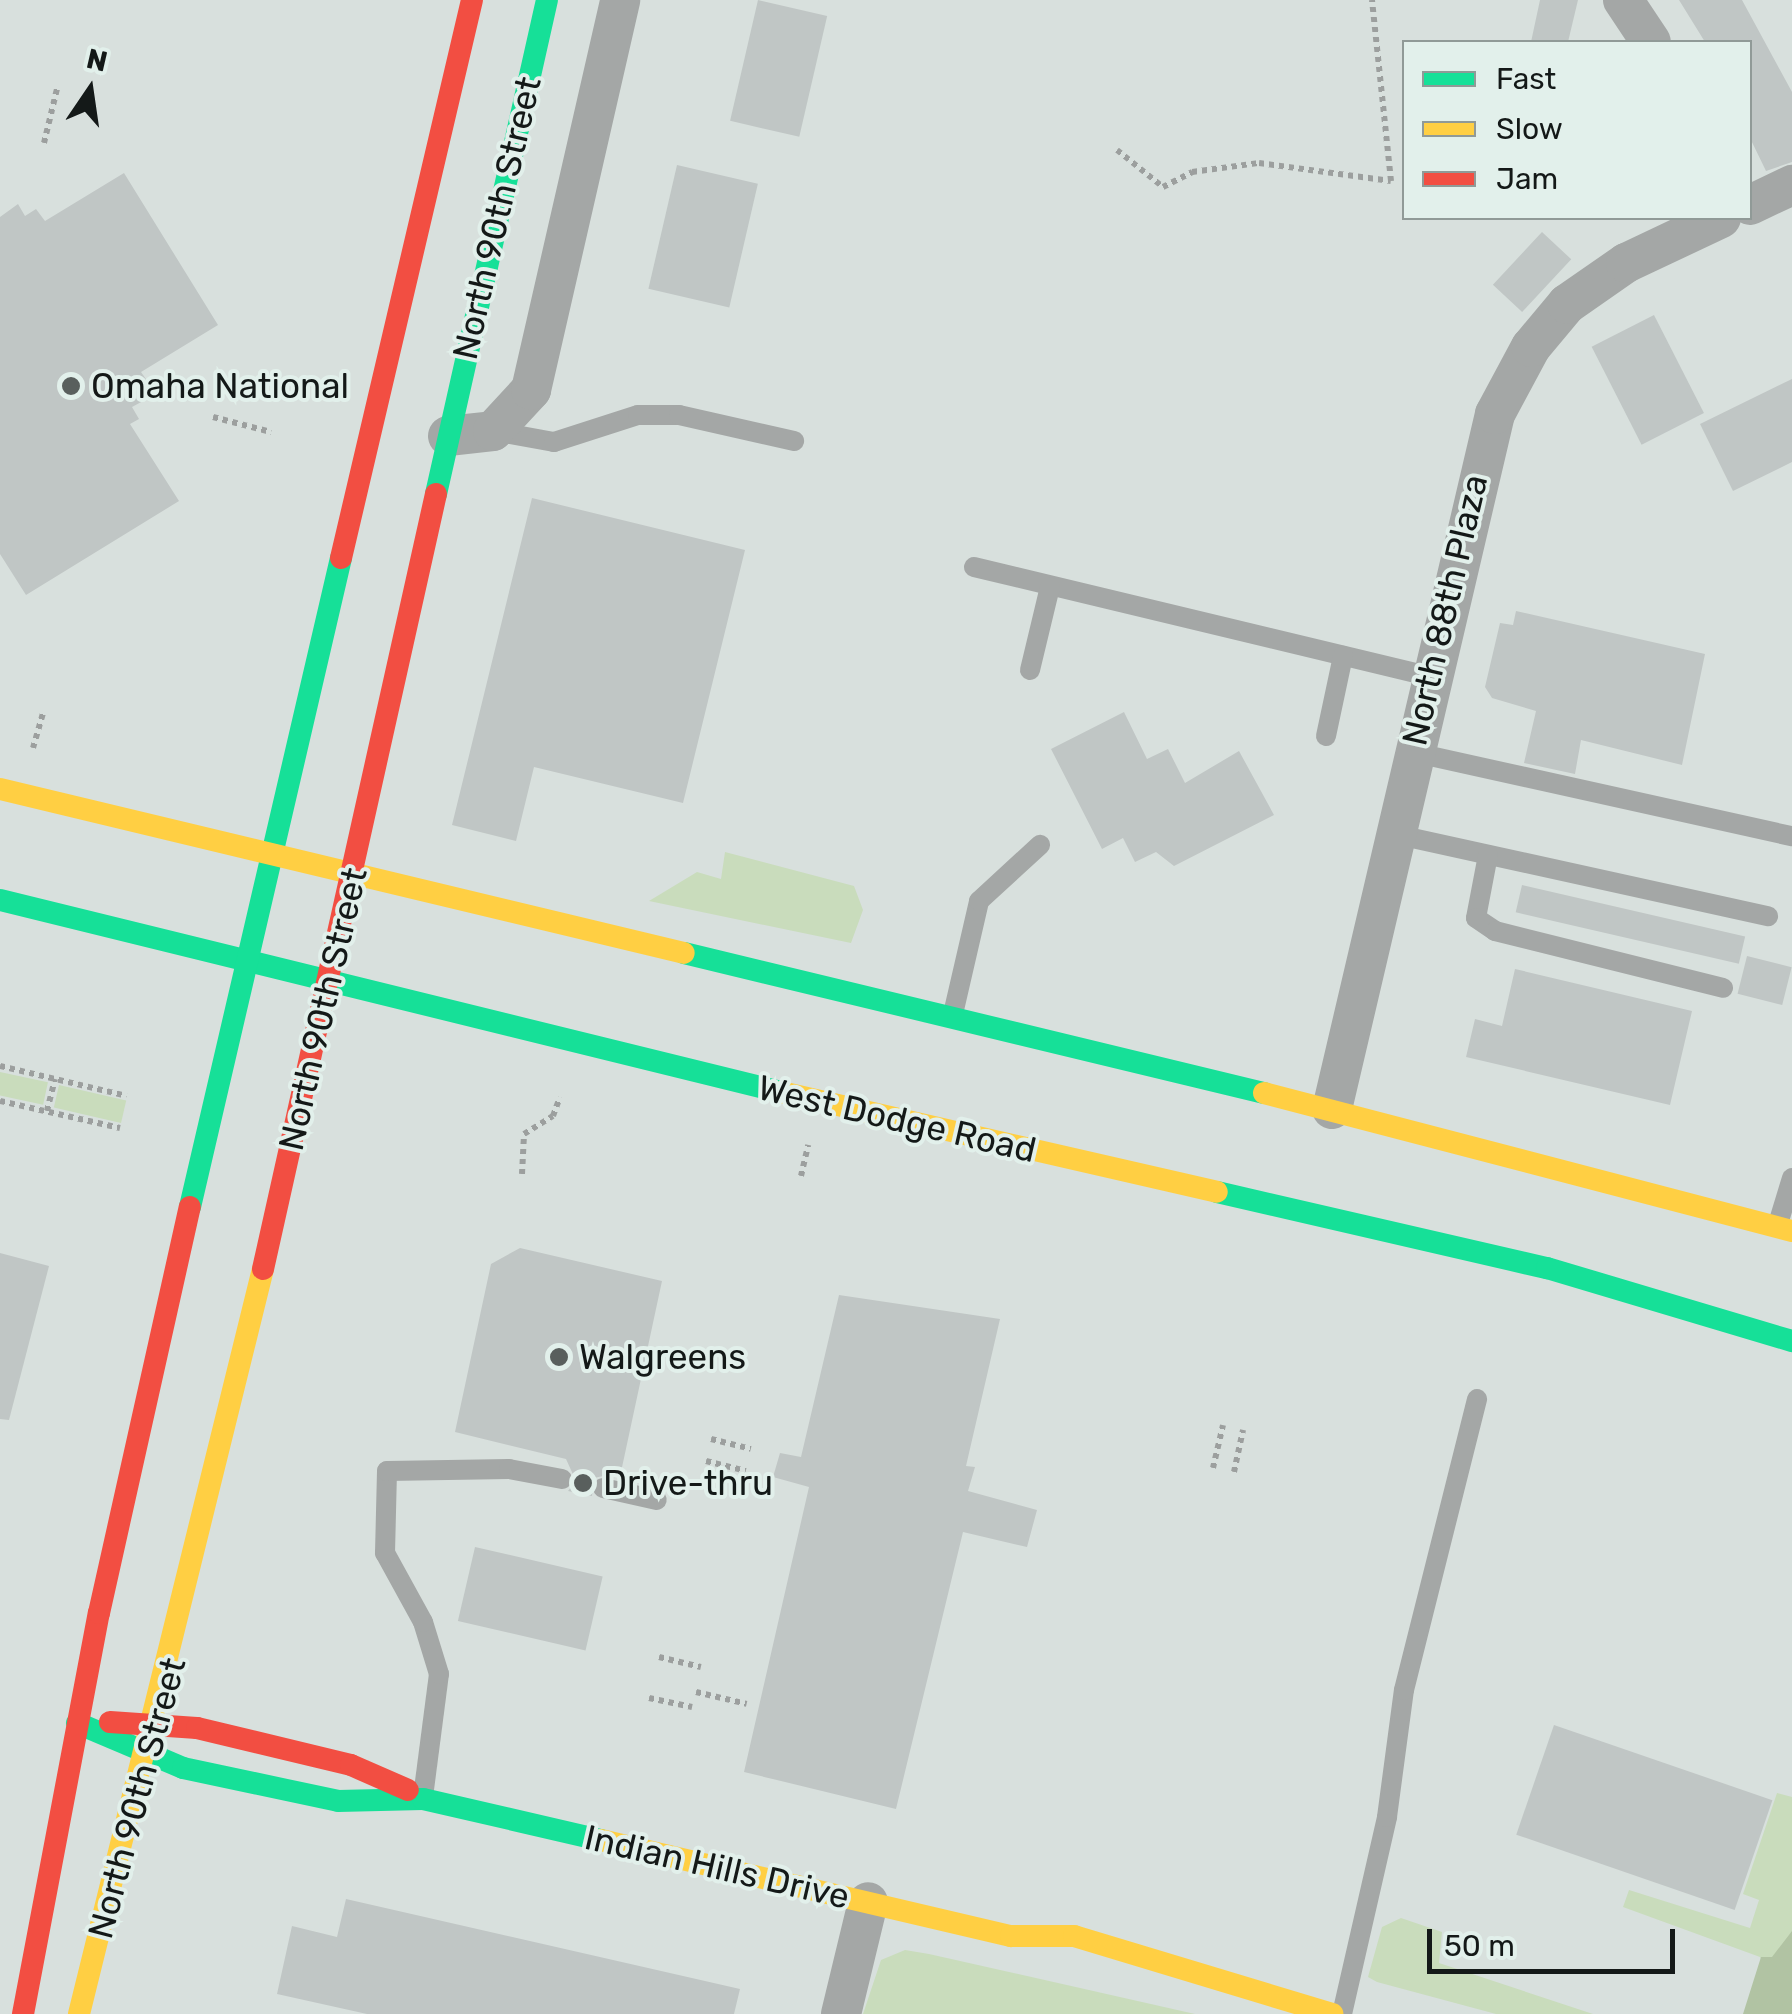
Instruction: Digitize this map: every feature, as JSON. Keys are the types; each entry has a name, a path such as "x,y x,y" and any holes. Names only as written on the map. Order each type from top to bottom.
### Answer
{"main road":[{"name":"North 90th Street","path":"23,2014 77,1724 246,959 472,0"},
{"name":"North 90th Street","path":"79,2014 159,1721 330,980 547,0"},
{"path":"0,790 1332,1109 1785,1229"},
{"name":"West Dodge Road","path":"0,900 1548,1268 1792,1341"},
{"name":"Indian Hills Drive","path":"77,1724 159,1721 351,1765 423,1799 1011,1936 1098,1942 1332,2014"},
{"name":"Indian Hills Drive","path":"77,1724 150,1758 338,1801 423,1799"},
{"name":"Indian Hills Drive","path":"1011,1936 1048,1964"}],"street":[{"path":"448,436 494,431 530,390 620,0"},
{"path":"1623,0 1650,40"},
{"name":"North 88th Plaza","path":"1752,202 1792,186"},
{"name":"North 88th Plaza","path":"1332,1109 1479,459 1530,346 1589,285 1715,220"},
{"path":"840,2014 868,1902"}],"lane":[{"path":"494,431 554,442 638,416 678,414 794,441"},
{"path":"974,567 1430,676"},
{"path":"1030,670 1050,588"},
{"path":"1326,736 1343,656"},
{"path":"1412,752 1792,836"},
{"path":"1394,834 1768,916"},
{"path":"951,1020 979,901 1040,845"},
{"path":"1488,855 1476,918 1495,931 1724,988"},
{"path":"1785,1229 1792,1178"},
{"path":"1342,2014 1387,1817 1404,1690 1477,1398"},
{"path":"423,1799 439,1674 423,1622 384,1553 388,1470 508,1468 562,1478"},
{"path":"604,1488 656,1500"}],"path":[{"path":"1117,150 1163,186 1192,172 1259,163 1391,181 1372,0"},
{"path":"44,142 57,89"},
{"path":"222,379 280,395"},
{"path":"213,418 271,432"},
{"path":"33,748 42,713"},
{"path":"0,1066 127,1096"},
{"path":"47,1112 54,1079"},
{"path":"522,1174 524,1134 553,1116 560,1098"},
{"path":"0,1100 120,1128"},
{"path":"801,1176 808,1145"},
{"path":"1213,1468 1223,1425"},
{"path":"1234,1472 1243,1430"},
{"path":"711,1439 751,1449"},
{"path":"706,1462 746,1471"},
{"path":"659,1657 701,1668"},
{"path":"696,1692 747,1704"},
{"path":"650,1698 692,1707"}],"green space":[{"path":"725,852 854,886 863,910 851,943 649,901 697,872 721,879"},
{"path":"0,1072 48,1082 43,1105 0,1096"},
{"path":"59,1085 126,1101 121,1123 54,1107"},
{"path":"1777,1793 1792,1797 1792,2014 1760,1957 1623,1907 1629,1890 1750,1928 1759,1900 1743,1894"},
{"path":"1401,1918 1442,1932 1439,1963 1593,2014 1496,2014 1377,1982 1368,1977 1382,1927"},
{"path":"1792,1931 1792,2014 1743,2014 1761,1957 1772,1957"},
{"path":"905,1950 1195,2014 863,2014 881,1960"}],"building":[{"path":"758,0 827,16 799,137 730,121"},
{"path":"1540,0 1578,0 1568,40 1531,40"},
{"path":"1679,0 1742,0 1792,92 1792,162 1766,171 1752,142 1752,40 1704,40"},
{"path":"677,165 758,184 729,307 648,289"},
{"name":"Omaha National","path":"124,173 218,325 141,372 148,382 136,390 143,401 132,407 139,419 130,424 179,501 26,595 0,554 0,217 18,204 25,216 36,209 45,221"},
{"path":"1542,232 1571,259 1522,312 1493,285"},
{"path":"1654,315 1704,413 1642,445 1592,347"},
{"path":"1792,379 1792,462 1733,491 1700,424"},
{"path":"532,498 745,550 683,803 534,767 516,841 452,825"},
{"path":"1516,611 1705,654 1682,765 1581,740 1575,774 1524,763 1536,711 1492,698 1485,687 1500,623 1513,625"},
{"path":"1124,712 1147,759 1168,749 1185,783 1239,751 1274,815 1174,866 1156,852 1135,862 1123,838 1102,849 1051,749"},
{"path":"1522,885 1745,937 1739,964 1516,912"},
{"path":"1747,956 1792,967 1782,1005 1738,994"},
{"path":"1515,969 1692,1011 1670,1105 1466,1057 1475,1019 1502,1026"},
{"name":"Walgreens","path":"520,1248 662,1281 621,1472 594,1478 592,1496 568,1491 576,1481 566,1459 455,1432 491,1264"},
{"path":"0,1253 49,1266 9,1420 0,1419"},
{"path":"839,1295 1000,1319 966,1466 975,1467 968,1491 1037,1510 1027,1547 963,1532 896,1809 744,1772 809,1487 773,1477 780,1453 801,1457"},
{"path":"475,1547 603,1576 586,1651 458,1621"},
{"path":"1554,1725 1772,1800 1735,1910 1516,1835"},
{"path":"346,1899 740,1989 734,2014 367,2014 277,1994 292,1926 337,1937"}],"traffic: fast":[{"path":"436,494 547,0"},
{"path":"190,1207 341,558"},
{"path":"0,900 781,1092"},
{"path":"684,953 1264,1093"},
{"path":"1217,1192 1547,1268 1792,1341"},
{"path":"77,1723 183,1768 338,1801 423,1799 601,1840"}],"traffic: slow":[{"path":"0,789 684,953"},
{"path":"781,1092 1217,1192"},
{"path":"1264,1093 1792,1231"},
{"path":"79,2014 263,1269"},
{"path":"601,1840 1011,1936 1074,1936 1332,2014"}],"traffic: jam":[{"path":"341,558 472,0"},
{"path":"263,1269 436,494"},
{"path":"23,2014 99,1613 190,1207"},
{"path":"110,1722 197,1728 351,1765 408,1790"}],"place":[{"name":"Omaha National","path":"71,386"},
{"name":"Walgreens","path":"559,1357"},
{"name":"Drive-thru","path":"583,1483"}]}
